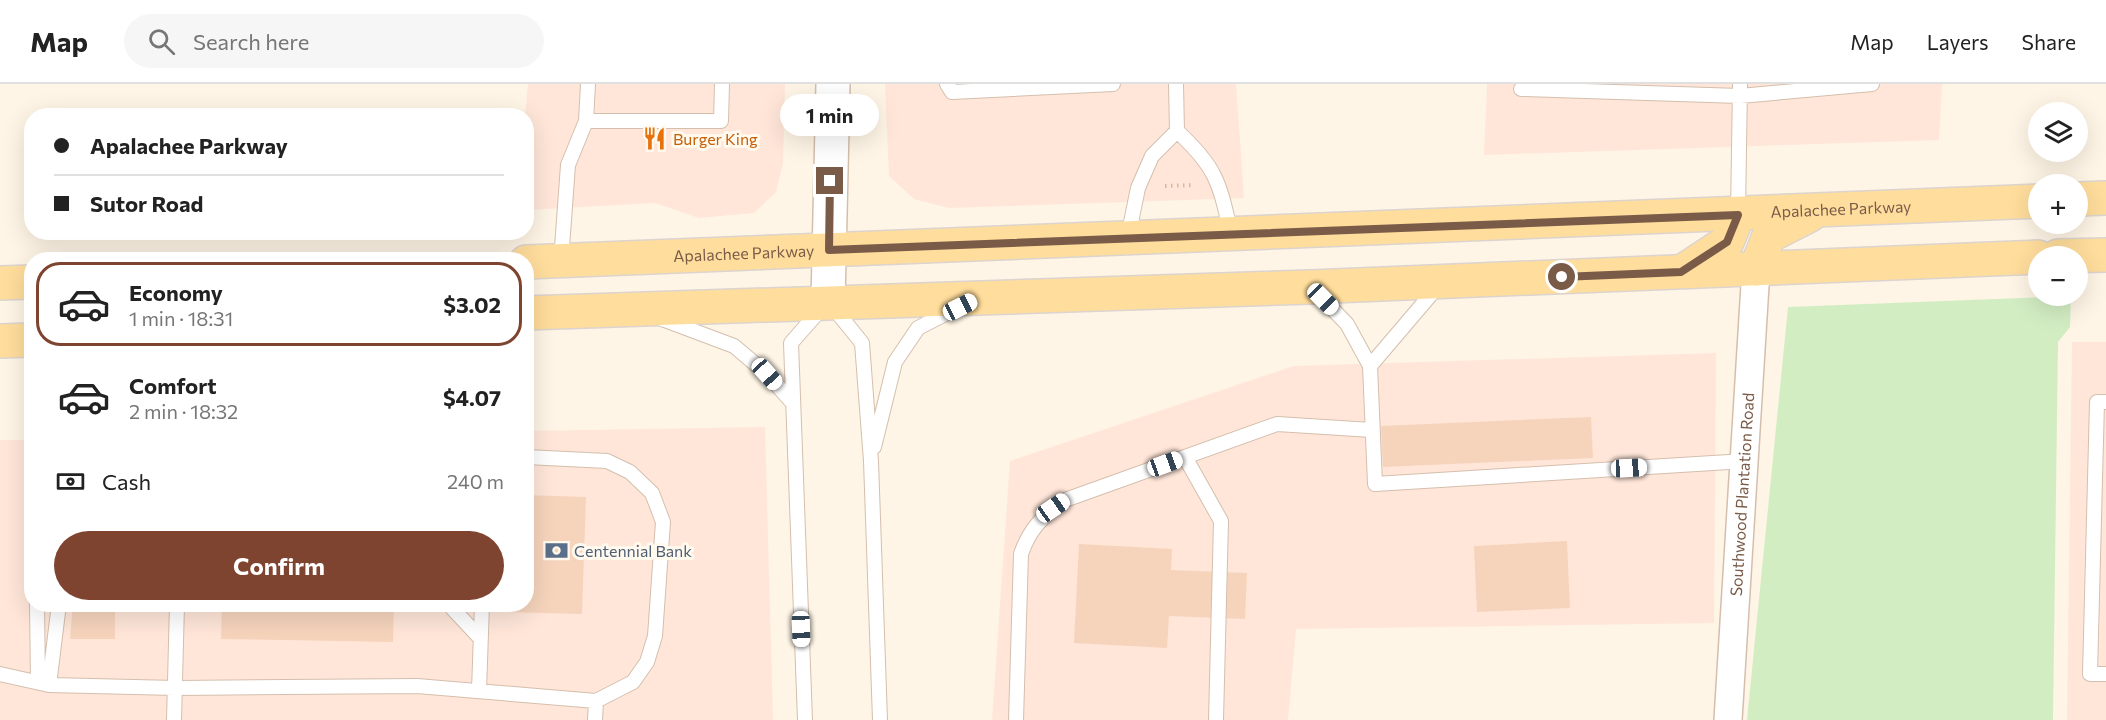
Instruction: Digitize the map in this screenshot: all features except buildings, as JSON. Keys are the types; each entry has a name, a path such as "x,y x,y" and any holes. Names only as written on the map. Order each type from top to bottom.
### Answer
{"main road":[{"path":"2088,199 2106,198"},
{"name":"Apalachee Parkway","path":"534,262 1738,215 2028,201"},
{"path":"1756,268 1769,236 1817,211"},
{"path":"1681,272 1727,242 1738,215"},
{"path":"2088,255 2106,255"},
{"path":"534,313 828,301 1310,287 2028,257"},
{"path":"0,341 24,340"}],"street":[{"path":"828,301 833,84"},
{"name":"Southwood Plantation Road","path":"1728,720 1756,268"}],"lane":[{"path":"561,261 568,165 586,121 588,84"},
{"path":"586,121 721,121 722,84"},
{"path":"947,84 952,92 1113,84"},
{"path":"1176,84 1178,131 1203,155 1219,184 1231,234"},
{"path":"1521,89 1740,90 1872,84"},
{"path":"1738,215 1740,90"},
{"path":"1128,238 1138,188 1152,156 1178,131"},
{"path":"1370,366 1442,281"},
{"path":"1310,287 1347,324 1370,366 1375,484 1745,461"},
{"path":"871,461 895,362 918,328 981,296"},
{"path":"806,720 791,400 791,344 828,301 862,343 871,461 880,720"},
{"path":"632,308 734,346 767,374 791,400"},
{"path":"2106,402 2097,402 2090,674 2106,675"},
{"path":"1016,720 1021,554 1027,535 1041,517 1065,500 1277,424 1372,429"},
{"path":"0,674 44,684 176,688 417,686 596,701 633,682 647,662 656,636 663,522 652,494 630,471 607,461 534,457"},
{"path":"1185,457 1221,521 1215,720"},
{"path":"38,612 44,684"},
{"path":"44,684 58,612"},
{"path":"174,720 177,612"},
{"path":"456,612 481,639"},
{"path":"479,691 482,612"},
{"path":"595,720 596,701"}],"path":[{"path":"1157,186 1202,185"}],"shaded area":[{"name":"Burger King","path":"528,84 785,84 783,163 776,192 754,213 699,218 655,203 534,210 534,108 526,108"},
{"path":"885,84 1236,84 1244,198 949,208 914,199 889,176"},
{"path":"1487,84 1942,84 1939,140 1484,155"},
{"path":"2072,342 2106,342 2106,720 2067,720"},
{"path":"1716,353 1714,623 1296,629 1288,720 992,720 1010,461 1294,366"},
{"path":"765,427 773,720 0,720 0,440 24,440 24,612 534,612 534,431"}],"green space":[{"path":"2028,298 2028,306 2071,306 2070,327 2058,342 2053,720 1747,720 1788,307"}],"place":[{"name":"Burger King","path":"655,139"},
{"name":"Centennial Bank","path":"556,551"}],"route":[{"path":"830,181 829,250 1738,215 1727,242 1681,272 1562,277"}]}
